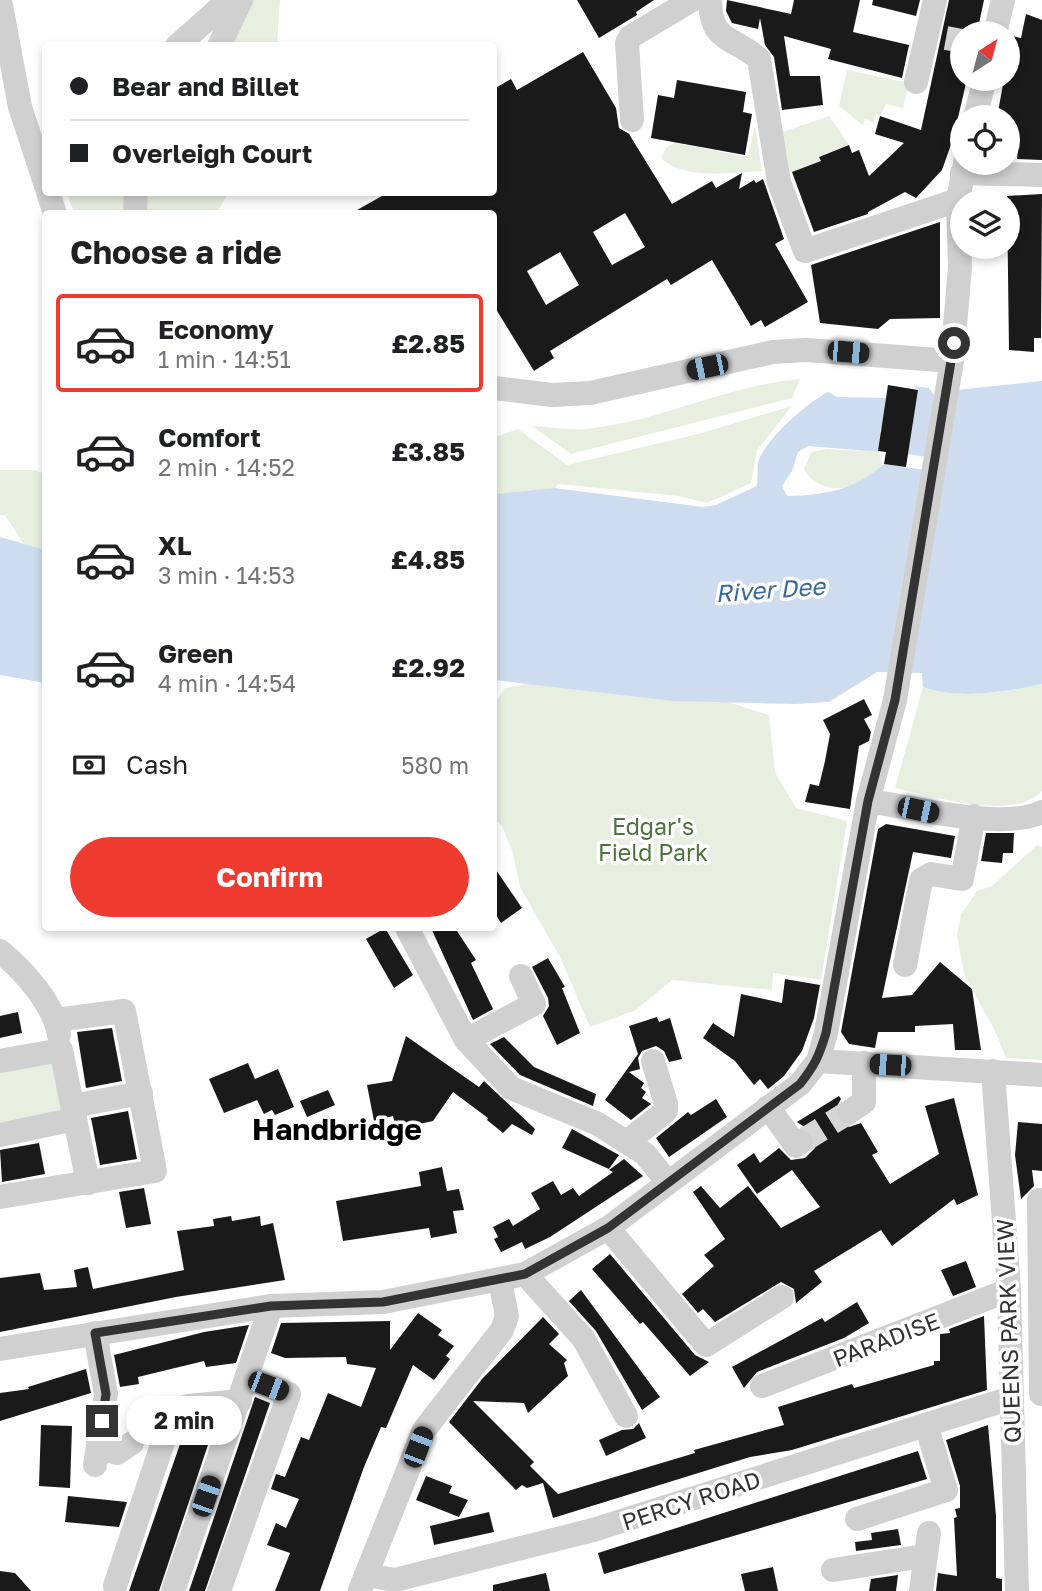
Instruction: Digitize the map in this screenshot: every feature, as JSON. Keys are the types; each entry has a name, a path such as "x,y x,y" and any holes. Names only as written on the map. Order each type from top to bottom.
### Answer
{"street":[{"path":"0,0 20,107 41,159"},
{"path":"182,42 229,0"},
{"path":"221,42 242,0"},
{"path":"632,120 627,43 630,37 692,0"},
{"path":"710,0 710,21 714,29 759,59 779,182 805,251 950,203"},
{"path":"916,82 935,0"},
{"path":"998,21 1003,0"},
{"path":"1020,173 1042,175"},
{"path":"0,1349 271,1306 383,1302 525,1274 608,1228 667,1181 800,1084 818,1061 826,1033 868,801 889,721 952,361 960,259"},
{"path":"497,388 552,395 590,393 774,352 806,350 952,361"},
{"path":"868,801 939,814 1028,819 1042,812"},
{"path":"905,965 921,880 931,874 962,879 974,816"},
{"path":"410,931 466,1040 511,1088 569,1110 627,1142 645,1154 667,1181"},
{"path":"0,951 13,962 56,1020 88,1183"},
{"path":"466,1040 534,1004 521,976"},
{"path":"0,1197 155,1171 124,1011 56,1020"},
{"path":"0,1061 61,1049"},
{"path":"627,1142 666,1111 653,1061"},
{"path":"818,1061 1042,1075"},
{"path":"849,1112 864,1102 863,1063"},
{"name":"QUEENS PARK VIEW","path":"993,1071 1009,1290 1017,1591"},
{"path":"0,1135 141,1093"},
{"path":"768,1107 796,1146 802,1142"},
{"path":"1011,1394 1041,1394 1039,1200"},
{"path":"608,1228 706,1345 782,1297"},
{"path":"525,1274 583,1338 626,1416"},
{"path":"363,1583 424,1430 502,1330 507,1316 500,1280"},
{"name":"PARADISE","path":"762,1386 1009,1290"},
{"path":"173,1591 271,1306"},
{"path":"95,1333 106,1394 97,1457 117,1453 132,1443"},
{"path":"115,1586 172,1415 188,1406 244,1389 289,1394 219,1591"},
{"name":"PERCY ROAD","path":"363,1583 395,1580 593,1530 926,1424 1011,1394"},
{"path":"857,1519 946,1490 926,1424"},
{"path":"833,1570 927,1545 921,1591"}],"green space":[{"path":"250,0 280,0 277,42 228,42"},
{"path":"847,70 909,83 903,108 886,104 880,116 876,114 874,122 865,119 863,125 839,106"},
{"path":"829,116 849,145 819,156 821,161 790,173 783,132"},
{"path":"755,125 762,171 708,174 682,170 661,158 666,148 675,143 748,157"},
{"path":"68,196 127,196 125,210 73,210"},
{"path":"142,196 226,196 219,210 140,210"},
{"path":"800,379 792,398 571,454 532,426 586,429 613,425 746,388"},
{"path":"792,406 757,450 751,483 707,503 678,496 558,484 555,488 497,494 497,436 518,429 567,465 698,434"},
{"path":"827,449 879,452 882,465 874,474 854,486 832,488 821,485 804,470 811,452"},
{"path":"0,470 34,470 42,473 42,549 24,544 5,515 0,515"},
{"name":"Edgar's Field Park","path":"530,683 725,701 769,715 775,772 796,808 847,821 821,980 773,973 772,990 672,980 636,1010 590,1027 561,959 520,887 513,853 502,826 497,822 497,700 505,688"},
{"path":"1042,684 1042,791 1029,800 1013,805 993,806 950,801 895,788 923,687 967,694 998,692"},
{"path":"1037,845 1042,847 1042,1060 1006,1058 995,1031 964,974 957,935 961,915 977,891 992,886"},
{"path":"54,1059 66,1112 0,1126 0,1068"}],"water":[{"name":"River Dee","path":"1042,381 1042,684 998,692 951,693 923,687 922,673 877,672 829,702 795,704 673,701 497,680 497,494 555,488 703,507 716,505 757,486 758,463 768,444 798,413 828,392 837,397 895,398 889,428 881,427 880,432 888,434 879,452 808,446 798,452 792,471 782,486 787,496 839,489 862,480 884,464 925,470 957,390"},
{"path":"914,386 929,388 935,397 927,457 908,454 918,390"},
{"path":"0,537 42,549 42,682 0,675"}],"building":[{"path":"577,0 654,0 636,12 637,15 599,38"},
{"path":"727,0 791,14 794,0 860,0 853,32 909,45 902,78 828,59 831,49 784,36 790,76 820,76 823,105 782,110 774,57 765,45 760,18 758,29 732,23 726,11"},
{"path":"873,0 920,0 916,16 872,5"},
{"path":"949,0 984,0 980,21 950,21 950,91 964,91 961,105 950,105 950,147 942,170 916,198 905,192 868,214 814,232 792,172 821,161 819,157 849,145 852,153 859,150 869,176 904,143 875,134 880,116 921,130"},
{"path":"1026,14 1042,20 1042,160 1020,159 1020,105 999,105 1002,91 1020,91 1021,38"},
{"path":"583,52 616,108 619,128 631,135 629,134 672,204 712,181 716,188 742,173 739,189 754,180 756,183 763,179 784,239 775,244 808,302 765,327 761,320 751,326 712,260 671,285 667,279 550,351 554,358 534,371 497,311 497,210 357,210 382,196 497,196 497,87 511,79 517,90","holes":["625,213 645,247 612,265 593,232","560,252 579,285 546,305 527,271"]},
{"path":"677,80 746,92 743,112 752,114 745,155 651,138 658,95 674,98"},
{"path":"1042,194 1041,338 1034,338 1034,352 1009,350 1008,259 1020,259 1020,195"},
{"path":"940,222 940,318 890,319 878,329 820,323 811,265"},
{"path":"888,385 918,390 906,467 884,464 886,452 878,451"},
{"path":"864,699 872,715 864,719 871,732 869,741 859,746 850,809 805,802 810,784 819,786 825,761 830,734 823,720"},
{"path":"886,824 955,836 951,858 913,852 882,998 912,995 940,962 972,989 981,1050 955,1050 953,1024 915,1026 915,1032 878,1032 875,1048 849,1044 841,1032 878,829"},
{"path":"986,833 1014,833 1013,853 1003,853 1002,863 981,861"},
{"path":"497,871 522,908 501,923 497,917"},
{"path":"380,931 387,931 413,975 394,988 366,939"},
{"path":"432,931 457,931 476,960 471,963 493,1009 473,1020"},
{"path":"548,958 565,987 562,988 580,1033 557,1045 543,1016 549,1006 548,998 532,967"},
{"path":"785,979 820,985 814,1018 802,1051 784,1076 768,1089 760,1079 754,1085 735,1061 703,1038 713,1023 734,1037 741,994 782,1003"},
{"path":"18,1012 22,1033 0,1038 0,1016"},
{"path":"657,1017 659,1022 670,1018 682,1059 669,1062 664,1051 656,1046 642,1051 638,1058 640,1069 629,1072 644,1083 641,1088 646,1092 642,1098 651,1104 631,1120 605,1100 638,1054 629,1026"},
{"path":"112,1028 122,1081 86,1088 77,1032"},
{"path":"406,1036 479,1087 484,1081 535,1129 532,1135 512,1124 503,1133 453,1092 433,1121 396,1129 393,1116 374,1121 367,1085 392,1081"},
{"path":"504,1037 534,1067 596,1094 593,1106 520,1075 490,1044"},
{"path":"248,1063 255,1079 278,1069 294,1107 275,1115 272,1110 264,1114 257,1100 224,1113 209,1079"},
{"path":"328,1090 335,1105 307,1117 300,1101"},
{"path":"839,1096 841,1099 834,1112 836,1120 849,1127 861,1123 878,1152 872,1155 890,1184 939,1154 925,1106 954,1098 978,1195 957,1205 954,1199 892,1246 881,1230 814,1271 822,1282 796,1303 794,1289 781,1282 715,1322 703,1309 698,1313 682,1294 714,1266 704,1255 725,1239 693,1192 701,1186 720,1208 748,1186 781,1228 820,1207 792,1170 757,1194 737,1165 754,1153 760,1163 779,1148 791,1160 805,1158 815,1148 816,1139 812,1132 797,1122"},
{"path":"716,1099 727,1117 669,1157 656,1138 688,1112 691,1115"},
{"path":"128,1111 137,1159 100,1165 91,1118"},
{"path":"1018,1122 1042,1124 1042,1171 1032,1170 1034,1186 1021,1199 1015,1155"},
{"path":"572,1129 619,1155 609,1169 562,1148"},
{"path":"39,1143 45,1174 2,1182 0,1150"},
{"path":"624,1159 643,1176 550,1237 525,1249 522,1242 501,1252 494,1239 498,1237 493,1227 509,1219 513,1226 540,1209 531,1193 553,1181 561,1195 573,1188 579,1196 613,1172 609,1170"},
{"path":"442,1167 447,1191 459,1189 464,1210 453,1211 457,1233 431,1238 429,1228 343,1241 336,1201 421,1186 419,1172"},
{"path":"144,1188 151,1224 126,1228 119,1192"},
{"path":"231,1216 232,1221 260,1216 261,1226 273,1223 285,1280 176,1297 0,1332 0,1278 40,1273 44,1290 77,1287 74,1270 88,1267 93,1289 184,1270 177,1231 214,1226 213,1219"},
{"path":"610,1254 695,1355 709,1362 690,1376 643,1322 640,1324 592,1269"},
{"path":"966,1261 976,1287 953,1296 941,1270"},
{"path":"581,1290 660,1397 642,1410 596,1331 569,1301"},
{"path":"857,1302 869,1323 844,1338 757,1372 744,1388 732,1367 822,1318 825,1322"},
{"path":"418,1313 442,1330 438,1335 454,1346 446,1356 450,1359 434,1380 413,1365 386,1428 381,1427 364,1467 320,1591 275,1591 290,1553 267,1545 276,1523 286,1528 299,1499 271,1489 276,1474 285,1477 301,1437 309,1440 328,1393 361,1407 376,1368 347,1364 346,1357 285,1358 271,1353 281,1323 390,1321 390,1350"},
{"path":"984,1316 987,1390 792,1450 750,1457 553,1518 543,1483 527,1488 522,1485 516,1490 449,1422 482,1379 543,1317 559,1334 549,1344 567,1360 564,1363 568,1376 528,1413 524,1403 473,1401 534,1462 530,1466 558,1494 695,1453 694,1450 784,1425 778,1407 852,1384 854,1388 934,1365 934,1361 940,1361 940,1334 950,1333 949,1329"},
{"path":"249,1325 236,1363 206,1367 204,1361 138,1377 139,1384 120,1387 114,1355 204,1332"},
{"path":"86,1369 91,1393 0,1421 0,1393 29,1389 28,1387"},
{"path":"255,1397 270,1403 205,1591 189,1591"},
{"path":"217,1418 159,1591 129,1591 187,1424"},
{"path":"639,1423 646,1438 606,1456 599,1440 622,1430 633,1429"},
{"path":"41,1425 72,1426 70,1488 39,1486"},
{"path":"988,1425 996,1516 996,1578 1002,1579 1002,1591 936,1591 938,1573 957,1576 954,1518 957,1517 955,1509 960,1508 960,1486 946,1440"},
{"path":"918,1451 927,1479 604,1574 598,1553"},
{"path":"426,1476 452,1486 449,1493 468,1500 459,1517 416,1500"},
{"path":"68,1496 127,1502 119,1527 65,1522"},
{"path":"489,1512 494,1532 434,1545 430,1526"},
{"path":"898,1529 901,1545 856,1551 855,1542 872,1540 871,1533"},
{"path":"773,1567 778,1591 745,1591 741,1574"},
{"path":"0,1571 15,1573 31,1591 0,1591"},
{"path":"546,1573 550,1591 493,1591 493,1585"},
{"path":"898,1575 896,1591 869,1591 871,1579"}],"tunnel":[{"path":"946,38 950,39"},
{"path":"801,1142 849,1112"}],"district":[{"name":"Handbridge","path":"337,1129"}],"route":[{"path":"102,1421 106,1394 95,1333 271,1306 383,1302 525,1274 559,1258 608,1228 667,1181 800,1084 818,1061 826,1033 868,801 895,700 954,343"}]}
